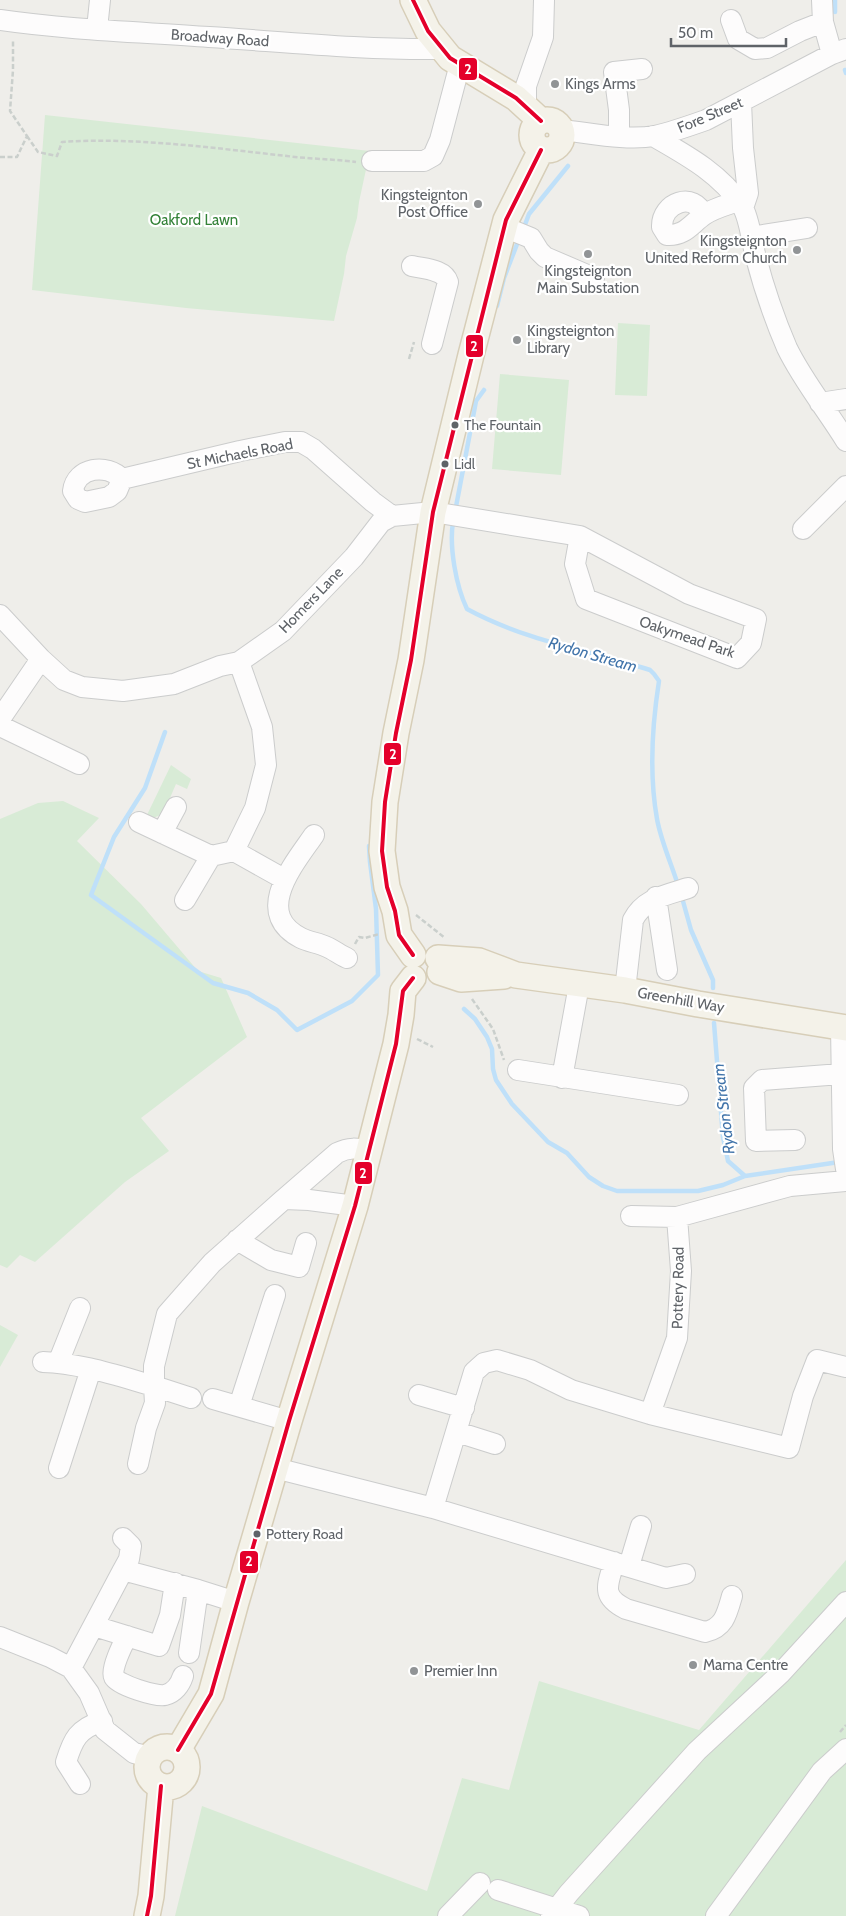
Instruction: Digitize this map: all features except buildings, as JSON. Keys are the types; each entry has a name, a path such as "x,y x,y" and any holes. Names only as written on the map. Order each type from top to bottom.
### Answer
{"main road":[{"path":"178,1750 211,1694 288,1421 355,1206 402,1015 419,1003 429,962 384,869 382,828 396,733 440,514 517,232 528,175 541,150 532,138 533,128 543,120 516,98 450,58 428,31 413,0"},
{"name":"Greenhill Way","path":"429,962 461,979 516,975 625,990 698,1004 844,1027"},
{"path":"169,1747 178,1750 185,1759 186,1772 174,1786 161,1786 148,1773 147,1766 150,1757 156,1750 162,1748 169,1747"},
{"path":"147,1916 151,1896 161,1786"}],"street":[{"path":"97,30 100,0"},
{"path":"543,120 526,86 543,37 544,0"},
{"path":"822,0 823,22 842,54"},
{"path":"731,20 738,39 755,49 767,48 800,31 823,22"},
{"name":"Broadway Road","path":"7,21 97,30 384,48 441,48"},
{"name":"Fore Street","path":"543,120 619,136 653,136 684,128 842,54"},
{"path":"372,161 424,161 433,156 440,140 460,64"},
{"path":"619,136 619,110 614,72 642,69"},
{"path":"703,216 713,210 740,204 748,192 743,148 741,102"},
{"path":"653,136 702,165 718,178 740,204 779,328 788,349 820,403 830,414 846,441"},
{"path":"751,237 808,228"},
{"path":"517,232 545,257 594,278"},
{"path":"412,266 442,273 447,276 448,282 424,341"},
{"path":"820,403 846,399"},
{"name":"St Michaels Road","path":"122,479 240,451 285,442 300,442 313,449 373,502 392,516"},
{"path":"803,530 846,486"},
{"path":"392,516 440,514"},
{"name":"Oakymead Park","path":"440,514 580,536 689,594 756,619 752,643 737,658 586,599 575,564 580,536"},
{"name":"Homers Lane","path":"0,614 41,659 64,680 82,687 123,691 174,684 220,666 239,662 283,632 354,557 381,522 392,516"},
{"path":"0,719 41,659"},
{"path":"234,852 255,808 266,765 262,727 239,662"},
{"path":"0,726 79,764"},
{"path":"162,833 176,807"},
{"path":"140,822 211,856 234,852 284,879"},
{"path":"314,835 284,879 278,912 284,925 301,938 327,947 347,958"},
{"path":"185,900 211,856"},
{"path":"625,990 633,920 643,907 673,893 667,970"},
{"path":"562,1078 579,984"},
{"path":"844,1027 841,1074 844,1100 845,1159"},
{"path":"518,1070 678,1095"},
{"path":"795,1140 756,1141 754,1088 762,1080 841,1074"},
{"path":"138,1464 146,1428 155,1402 154,1366 167,1314 212,1263 338,1153 346,1149 357,1148 369,1151"},
{"path":"631,1216 677,1217 790,1186 846,1181"},
{"path":"284,1199 355,1206"},
{"name":"Pottery Road","path":"650,1414 677,1338 681,1271 677,1217"},
{"path":"237,1240 270,1260 299,1267 306,1243"},
{"path":"239,1406 275,1296"},
{"path":"80,1308 51,1362 91,1369 191,1398"},
{"path":"433,1508 474,1372 484,1363 497,1360 530,1370 571,1390 650,1414 789,1448 803,1396 817,1360 846,1367"},
{"path":"59,1468 91,1369"},
{"path":"419,1395 464,1408"},
{"path":"212,1399 288,1421"},
{"path":"457,1432 495,1444"},
{"path":"275,1468 433,1508 621,1564 676,1576"},
{"path":"641,1526 608,1586 610,1598 616,1604 626,1609 705,1632 714,1630 726,1617 732,1596"},
{"path":"71,1668 129,1559 131,1546 123,1538"},
{"path":"123,1570 175,1583 236,1602"},
{"path":"94,1626 159,1646 170,1615 175,1583"},
{"path":"189,1653 198,1590"},
{"path":"554,1912 697,1751 780,1674 846,1602"},
{"path":"127,1636 113,1670 114,1677 120,1684 153,1694 164,1695 173,1691 181,1682 182,1676"},
{"path":"0,1637 50,1657 71,1668 89,1693 105,1730 134,1753 150,1757"},
{"path":"80,1784 66,1762 73,1741 87,1726 102,1721"},
{"path":"716,1916 822,1771 846,1749"},
{"path":"448,1916 488,1887 554,1912 579,1916"}],"path":[{"path":"7,21 13,70 10,111 38,152 57,156 62,142 92,140 195,146 327,161 372,161"},
{"path":"0,157 17,157 27,136"},
{"path":"409,359 424,341"},
{"path":"404,910 417,916 429,962"},
{"path":"468,993 486,1016 493,1029 505,1064 518,1070"}],"green space":[{"name":"Oakford Lawn","path":"45,115 370,151 357,218 346,256 334,321 186,308 32,290"},
{"path":"618,323 650,325 647,396 615,395"},
{"path":"500,374 569,380 561,475 492,469"},
{"path":"171,765 191,779 187,789 176,784 163,814 153,818 146,817"},
{"path":"63,801 99,818 77,841 141,904 198,971 221,978 247,1037 141,1118 169,1151 125,1182 35,1262 20,1255 7,1268 0,1265 0,819 38,803"},
{"path":"0,1325 18,1335 0,1367"},
{"path":"846,1560 846,1916 175,1916 202,1806 427,1891 462,1778 509,1790 539,1681 699,1730"}],"waterway":[{"path":"835,0 835,12"},
{"path":"523,230 529,214 568,166"},
{"path":"497,306 504,278 519,239"},
{"name":"Rydon Stream","path":"455,512 476,401 484,390"},
{"name":"Rydon Stream","path":"453,522 454,566 467,609 489,620 534,637 650,670 659,681 652,750 653,785 661,836 678,885"},
{"path":"165,732 145,788 114,837 91,895 213,983 248,993 277,1010 297,1030 352,1001 378,975 376,909 369,846"},
{"name":"Rydon Stream","path":"681,894 691,930 713,980 713,988"},
{"path":"464,1009 475,1019 487,1037 492,1049 493,1069 496,1080 512,1104 548,1142 567,1153 589,1177 603,1186 617,1191 698,1191 723,1185 745,1176"},
{"name":"Rydon Stream","path":"714,1023 723,1137 728,1161 745,1176 839,1162"}],"transit line":[{"name":"2","path":"413,0 428,31 450,58 516,98 541,121"},
{"name":"2","path":"413,955 399,935 395,911 387,887 382,851 385,802 396,733 411,660 433,512 506,220 541,150"},
{"name":"2","path":"178,1750 211,1694 289,1421 355,1206 396,1044 403,991 413,978"},
{"name":"2","path":"147,1916 151,1896 161,1786"}],"place":[{"name":"Kings Arms","path":"555,84"},
{"name":"Kingsteignton Post Office","path":"478,204"},
{"name":"Kingsteignton United Reform Church","path":"797,250"},
{"name":"Kingsteignton Main Substation","path":"588,254"},
{"name":"Kingsteignton Library","path":"517,340"},
{"name":"The Fountain","path":"455,425"},
{"name":"Lidl","path":"445,464"},
{"name":"Pottery Road","path":"257,1534"},
{"name":"Mama Centre","path":"693,1665"},
{"name":"Premier Inn","path":"414,1671"}]}
